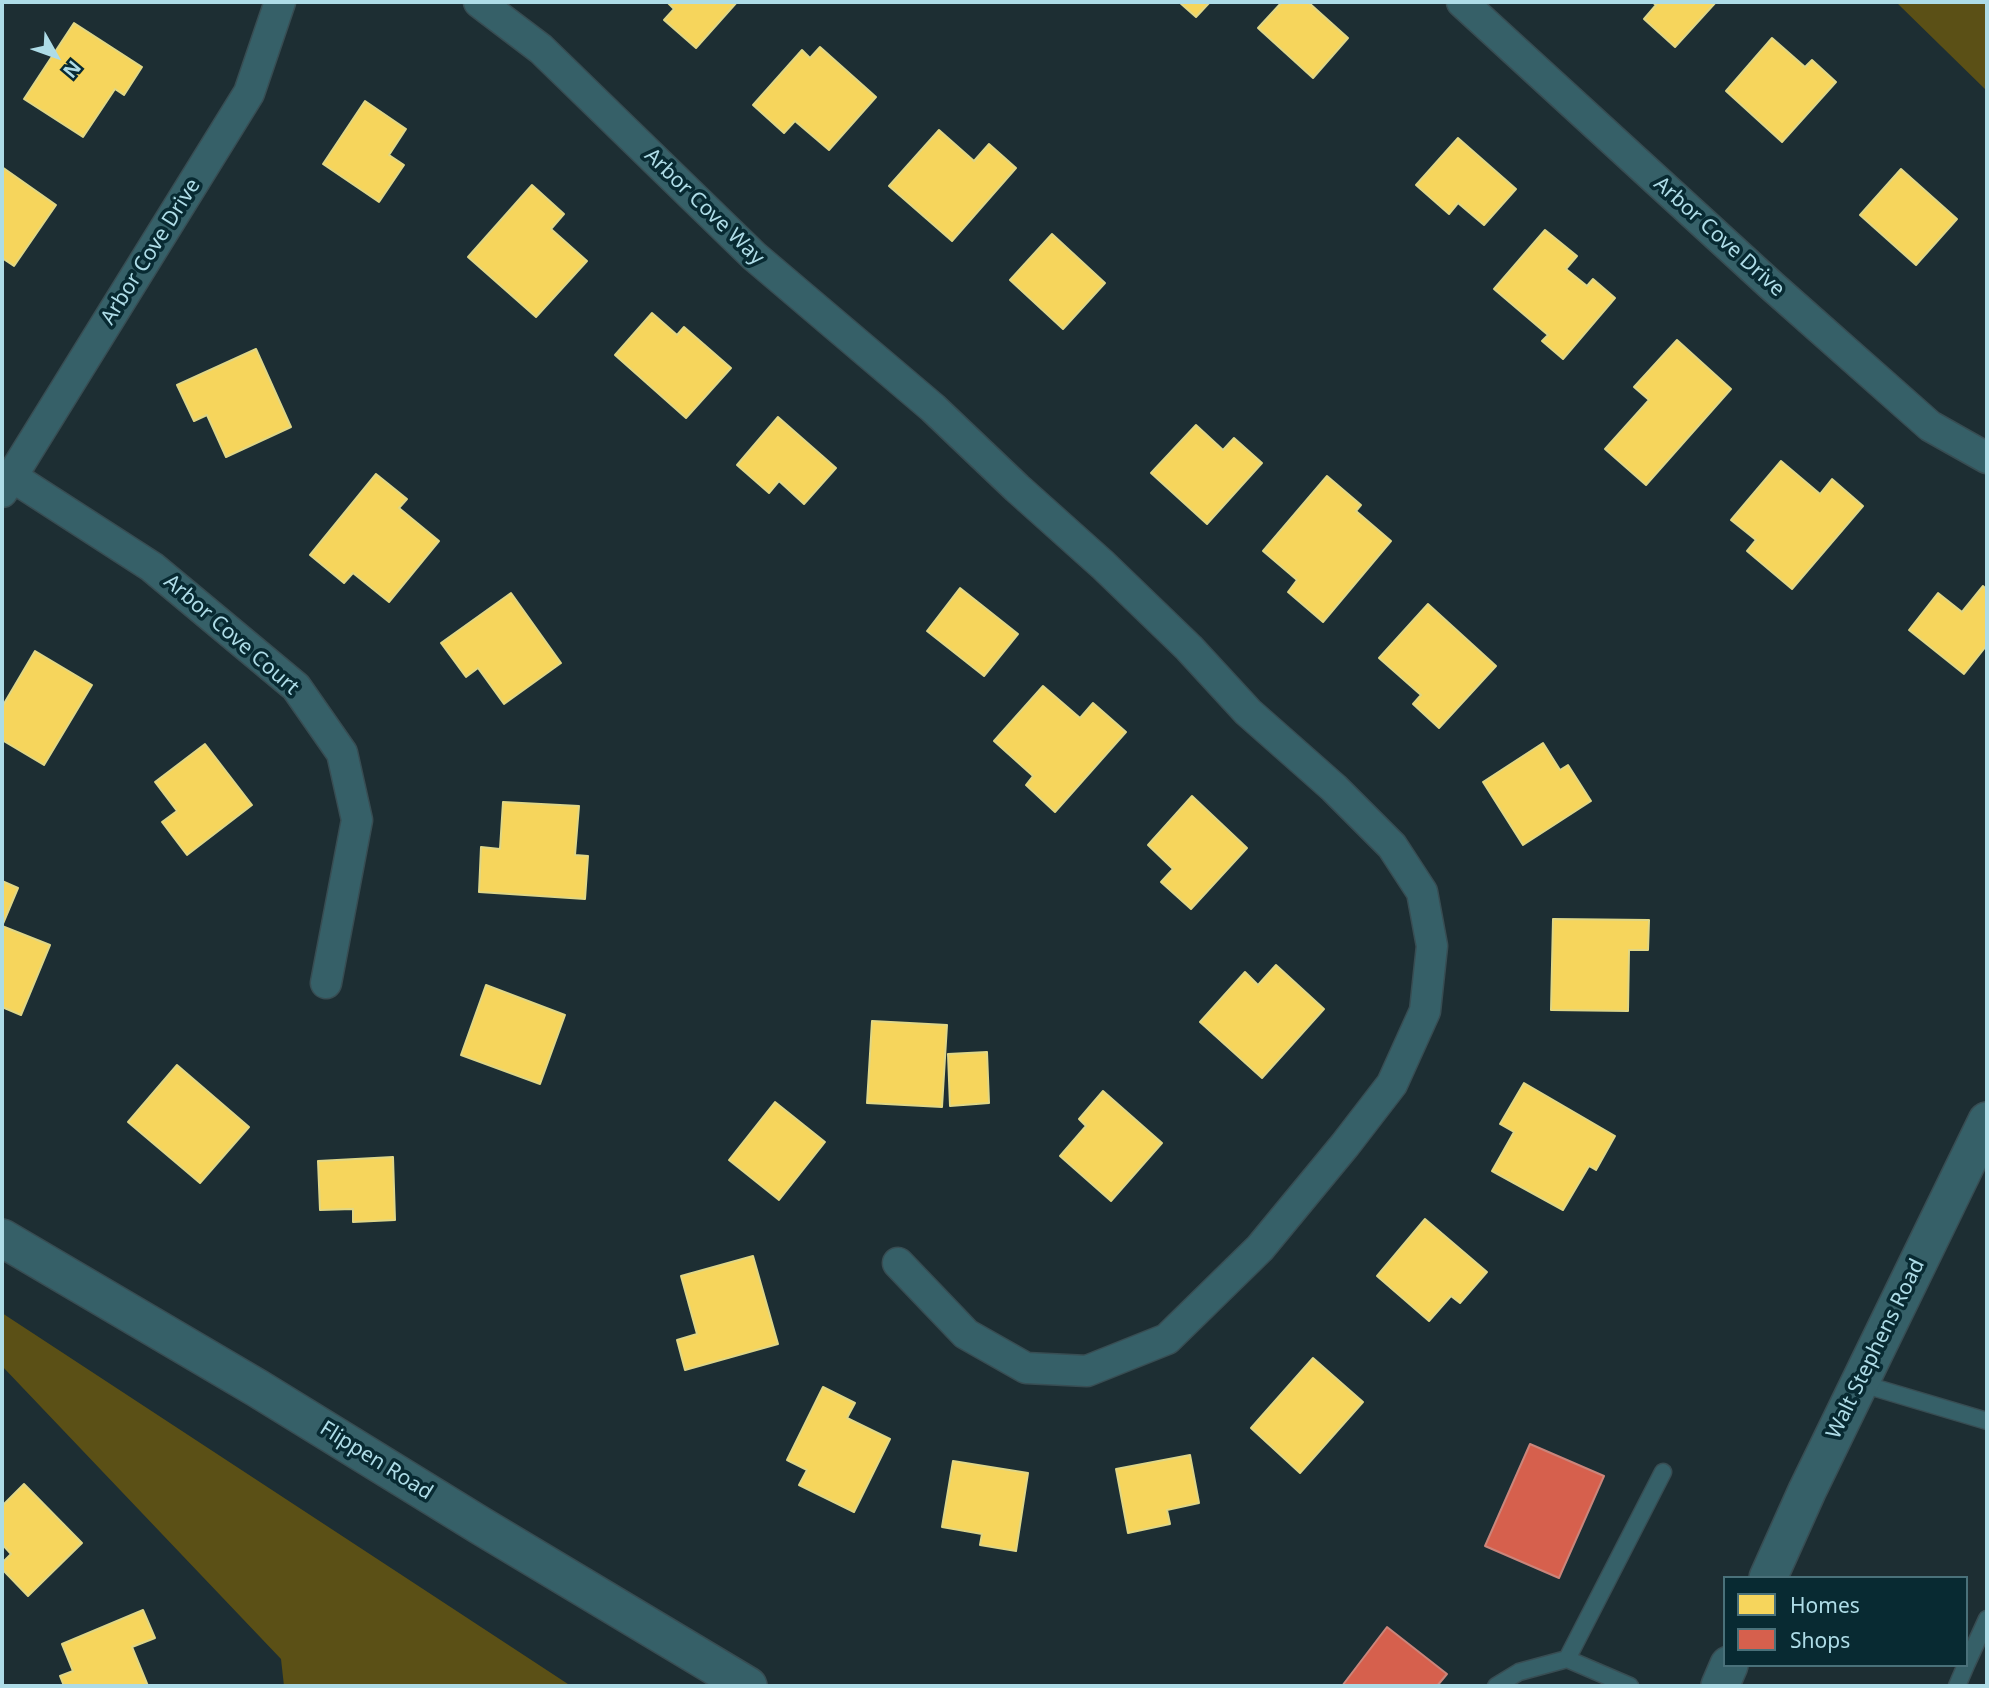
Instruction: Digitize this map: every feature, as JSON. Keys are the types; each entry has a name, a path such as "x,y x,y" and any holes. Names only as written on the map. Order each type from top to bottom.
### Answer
{"street":[{"name":"Arbor Cove Drive","path":"7,484 249,93 280,2"},
{"name":"Arbor Cove Way","path":"479,2 541,49 754,256 933,408 1102,565 1189,648 1248,712 1334,788 1391,846 1422,892 1432,946 1425,1011 1392,1084 1260,1248 1167,1339 1087,1371 1026,1368 966,1334 898,1263"},
{"name":"Arbor Cove Drive","path":"1462,2 1772,286 1930,426 1987,458"},
{"name":"Arbor Cove Court","path":"7,484 152,567 296,687 342,753 357,820 326,983"},
{"name":"Walt Stephens Road","path":"1769,1576 1807,1490 1987,1121"},
{"name":"Flippen Road","path":"2,1238 257,1388 481,1527 748,1686"},
{"path":"1720,1686 1728,1667"}],"lane":[{"path":"1860,1383 1987,1421"},
{"path":"1496,1686 1519,1672 1567,1659 1663,1472"},
{"path":"1968,1661 1987,1619"},
{"path":"1567,1659 1596,1680 1630,1686"},
{"path":"1957,1686 1965,1667"}],"shaded area":[{"path":"1896,2 1987,2 1987,91"},
{"path":"2,1313 571,1686 284,1686 281,1659 2,1366"}],"building: Homes":[{"path":"667,2 737,2 696,48 664,20 674,9"},
{"path":"1179,2 1210,2 1196,17"},
{"path":"1282,2 1308,2 1348,38 1313,78 1258,28"},
{"path":"1652,2 1716,2 1675,47 1644,19 1656,5"},
{"path":"74,23 142,67 124,95 115,89 83,137 24,99"},
{"path":"1772,38 1805,67 1812,60 1836,82 1782,142 1726,91"},
{"path":"820,47 876,97 829,150 795,121 784,133 753,105 802,50 810,58"},
{"path":"365,101 406,129 389,155 404,165 379,202 323,164"},
{"path":"939,130 974,161 989,144 1016,168 952,241 889,186"},
{"path":"1458,138 1516,189 1484,225 1458,203 1449,214 1416,185"},
{"path":"2,167 56,205 14,266 2,258"},
{"path":"1901,169 1957,219 1916,265 1860,215"},
{"path":"532,185 564,214 551,229 587,261 536,317 468,257"},
{"path":"1545,230 1577,256 1566,269 1587,286 1593,279 1615,298 1563,359 1542,341 1548,335 1494,289"},
{"path":"1052,234 1105,283 1063,329 1010,280"},
{"path":"652,313 677,335 684,327 731,368 686,418 615,355"},
{"path":"1677,340 1731,389 1646,485 1605,449 1649,400 1634,387"},
{"path":"256,349 291,427 226,457 207,415 194,421 177,385"},
{"path":"778,417 836,468 804,504 779,481 769,493 737,465"},
{"path":"1196,425 1223,450 1234,438 1262,463 1207,524 1151,473"},
{"path":"1781,461 1820,494 1832,479 1863,506 1792,589 1747,551 1756,540 1731,520"},
{"path":"376,474 407,499 399,508 439,541 389,602 353,573 344,583 310,555"},
{"path":"1327,476 1361,505 1356,511 1391,541 1323,622 1288,592 1297,580 1263,551"},
{"path":"1983,586 1987,590 1987,645 1964,674 1909,630 1938,593 1962,612"},
{"path":"960,588 1018,634 984,676 927,631"},
{"path":"511,593 561,663 504,704 478,668 466,677 441,643"},
{"path":"1428,604 1496,666 1439,728 1413,704 1421,695 1379,658"},
{"path":"35,651 92,685 44,765 2,740 2,707"},
{"path":"1043,686 1080,718 1093,703 1126,732 1055,812 1026,785 1033,776 994,741"},
{"path":"1543,743 1560,770 1568,765 1591,801 1523,845 1483,782"},
{"path":"205,744 252,805 187,855 162,822 177,811 155,782"},
{"path":"1192,796 1247,848 1191,909 1161,882 1173,869 1148,845"},
{"path":"503,802 579,806 575,855 588,856 585,899 479,892 481,847 500,849"},
{"path":"2,881 18,888 2,926"},
{"path":"1553,919 1649,920 1648,950 1629,950 1628,1011 1551,1010"},
{"path":"2,926 50,945 21,1015 2,1007"},
{"path":"1276,965 1324,1009 1262,1078 1200,1022 1245,972 1258,985"},
{"path":"486,985 565,1015 540,1084 461,1055"},
{"path":"872,1021 947,1025 942,1107 867,1103"},
{"path":"987,1052 989,1103 950,1106 948,1054"},
{"path":"177,1065 249,1127 200,1183 128,1122"},
{"path":"1524,1083 1615,1136 1596,1170 1589,1166 1563,1210 1492,1171 1514,1132 1500,1124"},
{"path":"1103,1091 1162,1143 1111,1201 1060,1156 1086,1126 1079,1119"},
{"path":"775,1102 825,1142 779,1200 729,1160"},
{"path":"393,1157 395,1220 353,1222 353,1209 320,1210 318,1161"},
{"path":"1425,1219 1487,1272 1460,1303 1451,1296 1429,1321 1377,1276"},
{"path":"753,1256 778,1344 685,1370 677,1340 697,1334 681,1276"},
{"path":"1313,1358 1363,1402 1300,1473 1251,1428"},
{"path":"823,1387 855,1403 847,1418 890,1439 854,1512 799,1485 807,1470 787,1460"},
{"path":"1190,1455 1199,1503 1167,1510 1170,1524 1128,1533 1116,1469"},
{"path":"953,1461 1028,1473 1016,1551 980,1545 982,1534 942,1527"},
{"path":"24,1484 82,1543 28,1596 2,1569 2,1563 11,1554 2,1544 2,1506"},
{"path":"143,1610 155,1638 132,1647 148,1686 64,1686 60,1676 73,1671 62,1644"}],"building: Shops":[{"path":"1530,1444 1604,1476 1559,1578 1485,1546"},
{"path":"1387,1627 1447,1674 1437,1686 1342,1686"}]}
